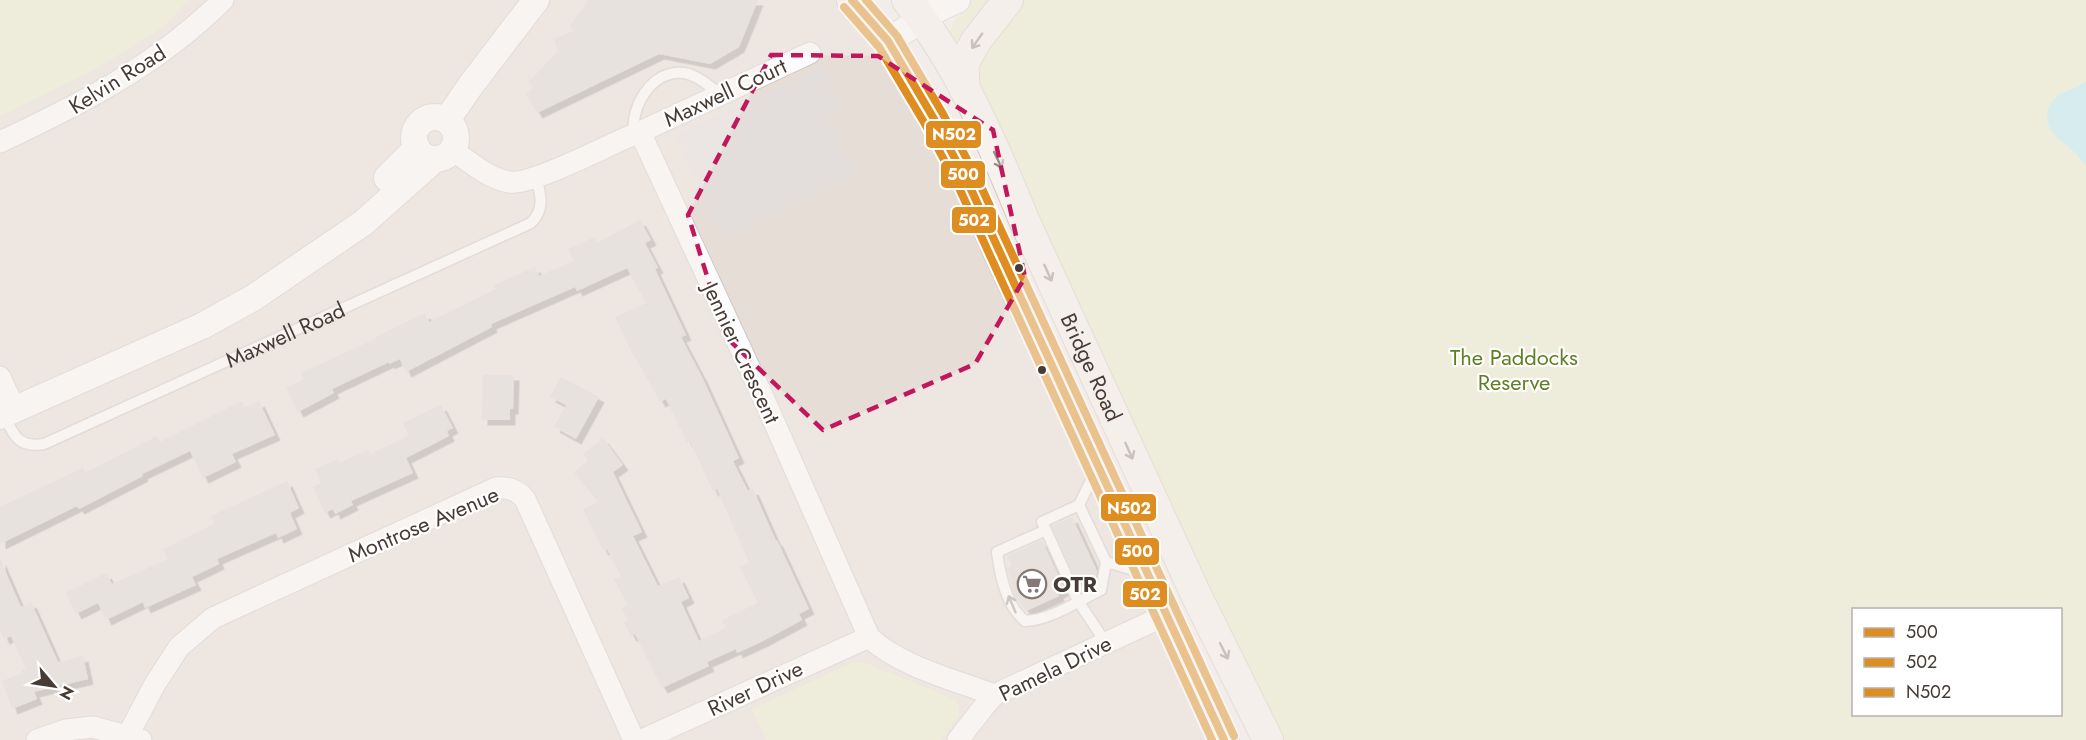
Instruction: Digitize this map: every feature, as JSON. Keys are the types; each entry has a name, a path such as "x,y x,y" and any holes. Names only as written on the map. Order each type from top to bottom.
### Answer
{"main road":[{"name":"Bridge Road","path":"852,0 888,41 934,119 969,185 1224,740"},
{"path":"964,88 964,63 976,41 1008,0"},
{"name":"Bridge Road","path":"915,9 964,88 1198,599 1268,740"},
{"path":"1166,615 1198,599"}],"street":[{"name":"Kelvin Road","path":"0,142 85,101 132,73 174,44 223,0"},
{"path":"447,120 536,0"},
{"path":"888,41 915,9 957,0"},
{"name":"Maxwell Court","path":"637,133 810,53"},
{"path":"434,152 455,142 456,134 447,120 433,117 420,122 414,135 434,152 503,180 516,182 536,177 637,133"},
{"name":"Jennier Crescent","path":"637,133 768,408 869,637"},
{"name":"Maxwell Road","path":"6,414 212,321 263,292 363,223 434,152"},
{"path":"0,377 6,414"},
{"name":"Montrose Avenue","path":"135,738 155,684 179,647 213,618 415,524 501,487 518,492 525,499 634,740"},
{"name":"Pamela Drive","path":"958,740 994,695 1166,615"},
{"path":"869,637 886,651 994,695"},
{"name":"River Drive","path":"642,740 869,637"},
{"path":"37,740 79,727 93,726 135,738"}],"lane":[{"path":"637,133 633,122 640,101 655,83 669,74 692,75 719,94"},
{"name":"Maxwell Road","path":"6,414 16,439 25,444 35,445 54,439 531,223 537,217 542,204 536,177"},
{"path":"1098,465 1079,506 1042,522 1078,601 1106,643"},
{"path":"1046,530 997,552 1000,575 1016,614 1025,621 1037,620 1101,590 1106,562 1079,506"},
{"path":"1106,562 1147,574"}],"highlighted area":[{"path":"771,55 878,56 993,130 1025,277 975,364 823,430 726,337 688,215"}],"shaded area":[{"path":"0,0 852,0 888,41 1224,740 0,740"},
{"path":"822,68 841,111 827,118 855,175 723,238 675,135"}],"green space":[{"path":"0,0 189,0 164,26 96,69 0,116"},
{"name":"The Paddocks Reserve","path":"972,0 2086,0 2086,740 1266,740 943,48 954,22"},
{"path":"863,662 955,699 959,707 959,716 941,740 766,740 752,709 851,663"}],"water":[{"path":"2086,81 2086,166 2052,131 2047,114 2050,105 2059,95"}],"building":[{"path":"588,0 758,0 739,47 710,64 659,54 537,113 526,94 533,88 529,82 558,51 554,39 573,31 570,26"},
{"path":"640,220 651,240 645,243 658,268 655,269 686,335 681,337 739,458 733,461 748,491 753,489 809,609 799,614 802,620 763,641 737,653 736,649 707,662 709,666 662,688 635,634 631,636 624,622 628,621 622,608 628,605 614,579 621,576 607,549 603,550 583,509 598,502 574,472 588,461 583,454 603,438 623,465 613,472 642,532 633,536 658,586 679,577 689,598 681,602 699,641 726,628 722,620 758,603 740,567 749,562 717,489 713,491 690,441 687,442 666,399 660,402 635,359 615,317 646,303 627,268 577,291 575,287 491,324 492,327 406,372 400,359 389,364 389,362 332,389 334,393 298,412 286,388 304,379 301,373 425,313 429,322 496,289 494,285 535,267 539,276 574,261 568,249 595,237 597,243"},
{"path":"483,375 514,375 513,409 510,409 510,420 482,420"},
{"path":"561,377 599,397 576,439 554,427 566,405 550,397"},
{"path":"242,401 245,408 259,401 275,435 232,454 236,462 203,478 190,451 142,474 143,476 79,509 77,506 0,544 0,507 83,468 85,473 157,436 160,442"},
{"path":"441,405 453,428 447,431 449,436 406,458 413,473 351,501 353,505 335,514 333,509 325,513 313,487 321,483 315,469 338,459 339,463 368,450 370,454 409,436 403,423"},
{"path":"287,481 299,508 290,513 297,529 278,538 276,533 217,559 219,564 192,577 196,585 145,608 143,602 106,620 98,603 76,614 66,593 106,573 112,584 168,559 163,549 214,524 211,516"},
{"path":"1072,517 1097,571 1096,576 1078,584 1052,526"},
{"name":"OTR","path":"1042,540 1065,590 1058,593 1059,596 1026,611 1015,596 1007,568 1012,566 1007,556"},
{"path":"0,559 21,607 31,602 58,662 83,656 88,679 34,692 37,699 12,709 2,681 23,673 22,670 26,669 11,636 4,639 0,629"}],"transit line":[{"name":"500","path":"852,0 888,41 934,119 969,185 1224,740"},
{"name":"N502","path":"866,0 897,36 943,114 978,180 1234,736"},
{"name":"502","path":"844,7 879,47 925,124 960,190 1212,740"}],"place":[{"name":"OTR","path":"1032,584"}]}
